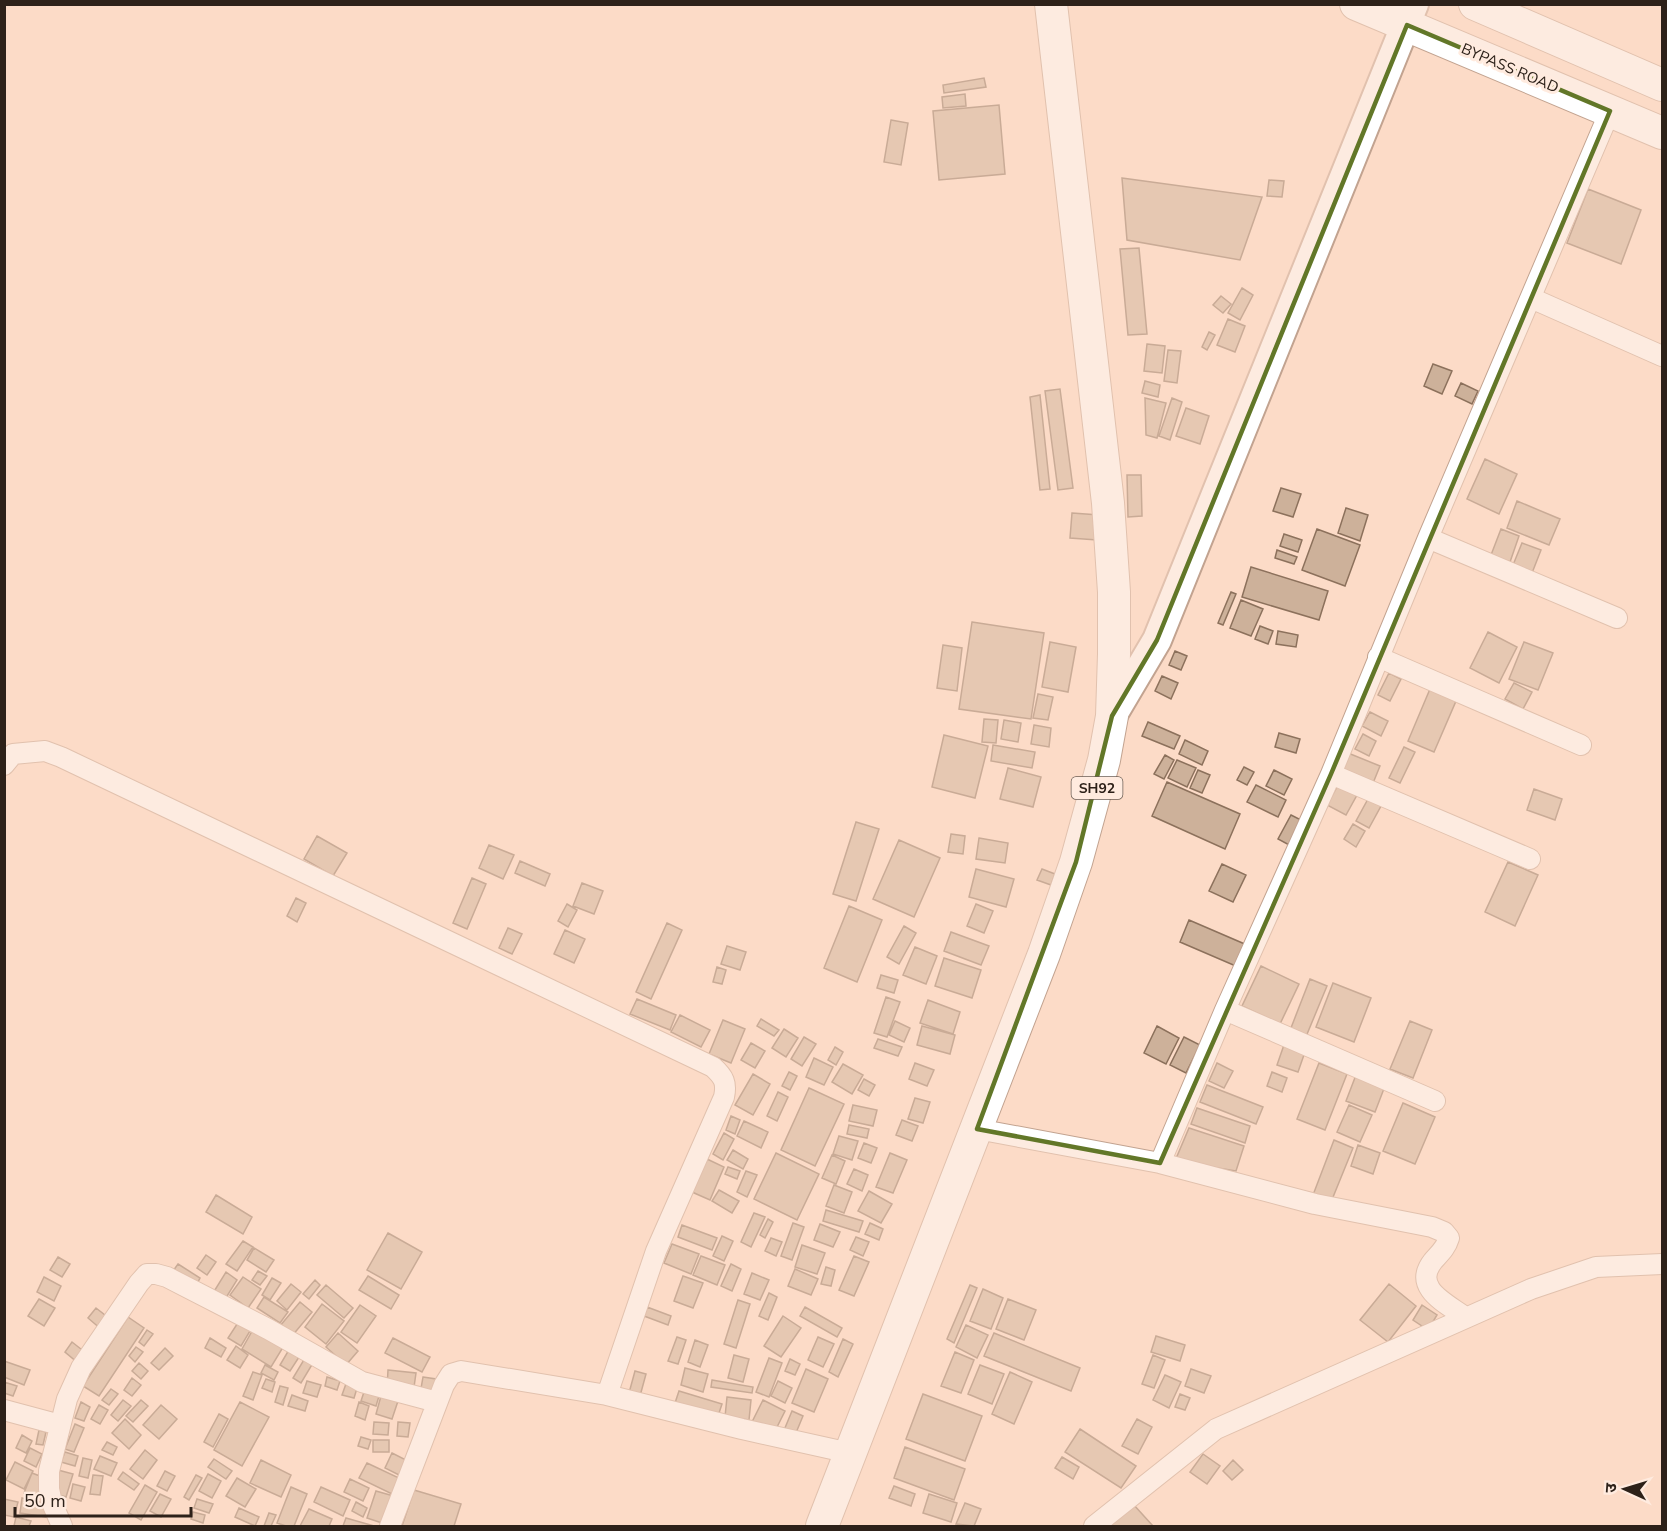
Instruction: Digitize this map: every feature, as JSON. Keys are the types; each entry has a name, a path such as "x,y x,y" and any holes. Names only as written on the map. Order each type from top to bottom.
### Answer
{"main road":[{"name":"SH92","path":"822,1527 1044,954 1076,862 1094,799 1112,716 1114,592 1108,503 1051,4"},
{"name":"BYPASS ROAD","path":"1356,4 1410,15 1610,111 1662,133"},
{"path":"1475,4 1662,85"}],"street":[{"path":"1112,716 1157,640 1410,15"},
{"path":"1160,1163 1225,1010 1331,774 1428,538 1610,111"},
{"path":"1531,298 1662,356"},
{"path":"1428,538 1617,618"},
{"path":"1378,657 1581,745"},
{"path":"4,765 13,754 45,752 60,757 713,1067 723,1076 727,1086 724,1097 656,1251 607,1395"},
{"path":"1331,774 1530,859"},
{"path":"1225,1010 1435,1101"},
{"path":"977,1129 1160,1163 1315,1204 1432,1227 1444,1232 1449,1238 1447,1246 1431,1263 1426,1283 1431,1292 1465,1317"},
{"path":"1094,1527 1216,1429 1531,1289 1596,1267 1662,1264"},
{"path":"62,1527 52,1503 49,1471 67,1399 81,1368 147,1274 167,1277 268,1329 362,1382 437,1402"},
{"path":"390,1527 444,1384 451,1374 461,1371 607,1395 850,1454"},
{"path":"4,1410 60,1425"}],"highlighted area":[{"path":"1407,25 1610,111 1331,774 1160,1163 977,1129 1076,862 1112,716 1157,640"}],"building":[{"path":"984,78 986,87 944,93 943,85"},
{"path":"965,94 966,106 943,108 942,97"},
{"path":"999,105 1005,174 939,180 933,111"},
{"path":"891,120 908,123 901,165 884,162"},
{"path":"1122,178 1262,197 1240,260 1127,240"},
{"path":"1269,180 1284,181 1282,197 1267,196"},
{"path":"1588,189 1641,210 1621,264 1567,243"},
{"path":"1139,248 1147,334 1128,335 1120,249"},
{"path":"1242,288 1253,295 1240,320 1228,313"},
{"path":"1221,296 1231,304 1223,313 1213,305"},
{"path":"1228,319 1245,326 1235,352 1217,345"},
{"path":"1209,332 1215,335 1207,350 1202,347"},
{"path":"1147,344 1165,346 1162,373 1144,371"},
{"path":"1168,350 1181,351 1177,383 1164,381"},
{"path":"1433,364 1452,371 1442,394 1424,386"},
{"path":"1145,381 1160,385 1158,397 1142,393"},
{"path":"1461,383 1478,391 1472,404 1455,396"},
{"path":"1060,389 1073,488 1058,490 1045,391"},
{"path":"1040,395 1050,489 1040,490 1030,397"},
{"path":"1145,398 1166,403 1157,438 1146,435"},
{"path":"1172,398 1182,402 1170,440 1159,436"},
{"path":"1186,408 1209,416 1200,444 1176,436"},
{"path":"1485,459 1517,474 1499,514 1467,499"},
{"path":"1127,475 1141,475 1142,516 1128,517"},
{"path":"1281,488 1301,494 1293,517 1273,511"},
{"path":"1517,501 1560,519 1549,545 1507,528"},
{"path":"1346,508 1368,515 1360,541 1338,533"},
{"path":"1072,513 1099,515 1097,540 1070,538"},
{"path":"1317,529 1360,545 1345,586 1302,570"},
{"path":"1501,529 1519,536 1510,562 1491,555"},
{"path":"1284,534 1302,540 1298,552 1280,546"},
{"path":"1522,543 1541,550 1532,573 1513,565"},
{"path":"1277,550 1297,557 1294,564 1275,558"},
{"path":"1251,567 1328,591 1319,620 1242,597"},
{"path":"1231,592 1236,594 1223,625 1218,623"},
{"path":"1241,600 1263,609 1251,636 1230,628"},
{"path":"972,622 1044,633 1031,719 959,709"},
{"path":"1260,626 1273,631 1268,644 1255,639"},
{"path":"1278,631 1298,635 1296,647 1276,644"},
{"path":"1488,632 1517,647 1499,683 1470,668"},
{"path":"1050,642 1076,647 1068,692 1042,687"},
{"path":"1524,642 1553,653 1538,690 1509,679"},
{"path":"943,645 962,648 957,691 937,688"},
{"path":"1175,651 1187,656 1181,670 1169,665"},
{"path":"1389,673 1401,679 1390,701 1378,695"},
{"path":"1162,676 1178,683 1171,699 1155,691"},
{"path":"1514,683 1532,692 1523,709 1505,699"},
{"path":"1430,689 1456,701 1434,752 1408,741"},
{"path":"1038,694 1053,697 1048,720 1033,718"},
{"path":"1370,712 1388,721 1381,736 1362,726"},
{"path":"984,719 998,720 996,743 982,742"},
{"path":"1004,720 1021,723 1018,742 1001,739"},
{"path":"1148,722 1180,736 1174,749 1142,736"},
{"path":"1034,725 1051,728 1049,747 1031,744"},
{"path":"1279,733 1300,739 1296,753 1275,747"},
{"path":"1363,734 1376,741 1369,756 1355,749"},
{"path":"944,735 988,746 975,798 932,787"},
{"path":"1185,740 1208,751 1202,765 1179,754"},
{"path":"993,745 1035,752 1032,768 991,761"},
{"path":"1404,747 1415,752 1400,783 1389,778"},
{"path":"1348,753 1380,766 1371,788 1339,776"},
{"path":"1165,755 1174,760 1164,779 1154,774"},
{"path":"1177,760 1196,768 1187,787 1168,778"},
{"path":"1244,767 1254,772 1247,785 1237,780"},
{"path":"1008,768 1041,777 1033,807 1000,799"},
{"path":"1198,770 1210,775 1202,793 1190,788"},
{"path":"1274,770 1292,779 1284,795 1266,786"},
{"path":"1167,782 1240,814 1225,849 1152,816"},
{"path":"1256,785 1286,800 1278,817 1247,802"},
{"path":"1338,785 1357,795 1346,815 1327,805"},
{"path":"1534,789 1562,799 1555,820 1527,810"},
{"path":"1368,799 1381,806 1369,828 1356,821"},
{"path":"1291,815 1303,821 1291,846 1278,839"},
{"path":"856,822 879,829 856,901 833,894"},
{"path":"1353,824 1365,831 1356,847 1344,839"},
{"path":"951,834 965,836 963,854 948,852"},
{"path":"317,836 347,853 333,876 304,859"},
{"path":"979,838 1008,843 1005,863 976,859"},
{"path":"899,840 940,858 914,917 873,899"},
{"path":"489,845 514,855 503,879 479,868"},
{"path":"520,861 550,874 545,886 515,873"},
{"path":"1508,862 1538,875 1515,926 1485,912"},
{"path":"1222,864 1246,875 1233,902 1209,891"},
{"path":"976,869 1014,879 1006,907 969,897"},
{"path":"1042,869 1055,874 1051,885 1037,880"},
{"path":"472,878 486,884 467,929 453,923"},
{"path":"582,883 603,891 594,914 573,906"},
{"path":"296,898 306,903 297,922 287,916"},
{"path":"567,904 577,910 568,927 558,921"},
{"path":"976,904 993,911 984,933 967,926"},
{"path":"849,906 882,920 857,982 824,968"},
{"path":"1189,920 1247,945 1238,967 1180,942"},
{"path":"667,923 682,930 651,999 636,992"},
{"path":"904,926 916,933 899,964 887,957"},
{"path":"508,928 522,934 512,954 499,948"},
{"path":"565,930 585,939 574,963 554,954"},
{"path":"951,932 989,946 981,965 944,951"},
{"path":"727,946 746,952 740,970 721,964"},
{"path":"915,947 937,956 926,984 903,975"},
{"path":"944,958 981,970 972,998 935,986"},
{"path":"1261,966 1299,984 1280,1024 1242,1006"},
{"path":"717,967 726,970 722,984 713,982"},
{"path":"881,975 898,980 894,993 877,988"},
{"path":"1310,979 1327,986 1305,1039 1289,1033"},
{"path":"1333,983 1371,998 1354,1042 1316,1027"},
{"path":"886,997 900,1002 887,1037 874,1033"},
{"path":"637,999 676,1015 670,1030 630,1014"},
{"path":"928,1000 960,1012 953,1034 920,1023"},
{"path":"680,1015 710,1030 701,1047 671,1032"},
{"path":"761,1019 779,1030 774,1036 757,1026"},
{"path":"723,1020 745,1029 731,1063 709,1054"},
{"path":"895,1021 910,1028 904,1042 889,1035"},
{"path":"1410,1021 1432,1030 1413,1078 1390,1069"},
{"path":"922,1026 955,1035 950,1054 917,1045"},
{"path":"1157,1026 1179,1038 1166,1064 1144,1053"},
{"path":"784,1029 798,1038 786,1057 772,1048"},
{"path":"804,1037 816,1044 802,1066 791,1059"},
{"path":"1184,1037 1200,1045 1186,1073 1170,1065"},
{"path":"878,1039 902,1047 898,1056 874,1048"},
{"path":"1285,1042 1306,1049 1298,1072 1277,1065"},
{"path":"751,1043 765,1051 755,1068 741,1060"},
{"path":"835,1047 843,1052 836,1065 828,1060"},
{"path":"814,1058 833,1067 824,1085 806,1077"},
{"path":"915,1063 934,1070 927,1086 909,1079"},
{"path":"1217,1063 1233,1071 1224,1088 1209,1081"},
{"path":"1319,1063 1347,1074 1325,1130 1297,1119"},
{"path":"843,1064 863,1075 852,1094 832,1082"},
{"path":"789,1072 797,1076 790,1090 782,1086"},
{"path":"1272,1072 1287,1078 1282,1092 1267,1086"},
{"path":"753,1074 770,1084 753,1115 735,1105"},
{"path":"1356,1075 1385,1086 1375,1112 1346,1101"},
{"path":"864,1079 875,1085 869,1096 858,1090"},
{"path":"1207,1085 1263,1107 1256,1124 1200,1102"},
{"path":"809,1088 844,1104 815,1166 781,1150"},
{"path":"778,1092 788,1097 777,1121 767,1116"},
{"path":"915,1098 930,1102 923,1123 908,1119"},
{"path":"1403,1103 1435,1117 1415,1164 1383,1151"},
{"path":"853,1105 877,1110 873,1126 849,1121"},
{"path":"1349,1105 1372,1115 1360,1142 1337,1132"},
{"path":"1197,1108 1250,1126 1245,1143 1191,1124"},
{"path":"731,1116 740,1120 735,1134 726,1130"},
{"path":"902,1120 918,1126 912,1141 896,1135"},
{"path":"744,1121 768,1132 761,1148 737,1136"},
{"path":"849,1125 869,1129 867,1138 847,1134"},
{"path":"1189,1128 1244,1146 1236,1171 1175,1161"},
{"path":"724,1133 734,1139 723,1160 713,1154"},
{"path":"839,1136 858,1141 852,1160 833,1154"},
{"path":"1334,1140 1353,1148 1331,1202 1313,1195"},
{"path":"864,1143 877,1148 871,1163 858,1158"},
{"path":"1358,1145 1380,1153 1373,1174 1351,1166"},
{"path":"733,1150 748,1159 743,1169 727,1160"},
{"path":"776,1153 819,1174 797,1220 754,1199"},
{"path":"890,1153 907,1160 893,1193 876,1187"},
{"path":"832,1155 845,1161 836,1184 822,1178"},
{"path":"707,1159 724,1167 710,1200 692,1192"},
{"path":"728,1167 740,1171 737,1179 725,1174"},
{"path":"854,1169 868,1175 862,1191 847,1184"},
{"path":"746,1171 757,1175 747,1197 737,1192"},
{"path":"834,1185 852,1192 844,1213 826,1206"},
{"path":"719,1190 739,1201 732,1213 712,1201"},
{"path":"869,1191 892,1204 881,1223 858,1211"},
{"path":"216,1195 252,1217 243,1234 206,1212"},
{"path":"826,1210 863,1221 859,1232 823,1221"},
{"path":"754,1213 765,1217 751,1247 741,1242"},
{"path":"768,1219 773,1222 765,1238 760,1235"},
{"path":"793,1223 804,1227 792,1260 781,1256"},
{"path":"870,1223 883,1229 879,1240 865,1234"},
{"path":"820,1224 840,1232 833,1247 814,1240"},
{"path":"682,1225 717,1238 712,1250 678,1237"},
{"path":"388,1233 422,1252 401,1289 367,1270"},
{"path":"722,1236 733,1241 724,1261 713,1256"},
{"path":"856,1237 869,1242 863,1256 850,1250"},
{"path":"771,1238 782,1242 776,1256 765,1251"},
{"path":"243,1241 253,1247 237,1271 226,1264"},
{"path":"672,1244 699,1254 691,1274 664,1263"},
{"path":"802,1245 825,1253 817,1274 795,1267"},
{"path":"254,1248 274,1260 266,1272 247,1260"},
{"path":"206,1255 216,1262 207,1275 197,1268"},
{"path":"701,1256 725,1265 717,1285 693,1275"},
{"path":"854,1256 869,1262 854,1296 839,1290"},
{"path":"58,1257 70,1264 62,1277 50,1270"},
{"path":"178,1264 200,1278 196,1286 173,1271"},
{"path":"731,1264 741,1269 732,1291 721,1286"},
{"path":"826,1267 835,1270 831,1286 821,1284"},
{"path":"795,1269 818,1279 811,1295 788,1286"},
{"path":"258,1271 267,1276 260,1285 252,1280"},
{"path":"226,1272 237,1280 224,1301 213,1293"},
{"path":"752,1273 769,1280 760,1300 744,1294"},
{"path":"368,1276 399,1295 391,1309 359,1290"},
{"path":"683,1276 703,1283 693,1308 674,1301"},
{"path":"44,1277 61,1286 54,1301 37,1292"},
{"path":"243,1277 261,1289 248,1308 230,1295"},
{"path":"272,1278 281,1283 270,1300 262,1295"},
{"path":"315,1280 320,1285 309,1299 303,1294"},
{"path":"291,1284 301,1292 287,1310 277,1301"},
{"path":"1389,1284 1416,1306 1388,1342 1360,1320"},
{"path":"326,1285 353,1308 344,1318 317,1295"},
{"path":"970,1285 977,1288 954,1343 947,1339"},
{"path":"983,1289 1003,1298 991,1329 970,1321"},
{"path":"769,1293 777,1297 768,1320 759,1316"},
{"path":"264,1297 288,1312 280,1323 257,1308"},
{"path":"39,1299 55,1308 44,1326 28,1316"},
{"path":"1008,1299 1036,1310 1024,1340 996,1329"},
{"path":"738,1300 750,1304 736,1348 724,1344"},
{"path":"300,1302 312,1312 292,1336 280,1326"},
{"path":"322,1304 344,1321 326,1344 305,1327"},
{"path":"360,1305 376,1316 357,1343 341,1332"},
{"path":"1422,1305 1437,1315 1428,1330 1413,1320"},
{"path":"647,1307 671,1316 668,1325 644,1316"},
{"path":"805,1307 842,1328 837,1337 800,1316"},
{"path":"96,1308 110,1319 102,1330 88,1318"},
{"path":"783,1316 801,1328 781,1357 764,1346"},
{"path":"128,1317 144,1328 99,1396 83,1386"},
{"path":"241,1318 253,1326 241,1346 228,1338"},
{"path":"966,1325 988,1335 977,1358 956,1347"},
{"path":"255,1326 285,1344 271,1367 242,1349"},
{"path":"147,1330 153,1334 144,1346 139,1342"},
{"path":"338,1333 358,1351 346,1365 326,1347"},
{"path":"994,1333 1080,1368 1071,1391 984,1356"},
{"path":"1156,1336 1185,1345 1180,1361 1151,1352"},
{"path":"677,1337 686,1340 678,1364 668,1361"},
{"path":"818,1337 834,1344 823,1367 808,1360"},
{"path":"210,1338 226,1348 221,1357 205,1348"},
{"path":"393,1338 430,1357 422,1372 385,1353"},
{"path":"843,1339 853,1344 838,1377 829,1372"},
{"path":"695,1340 708,1345 700,1367 688,1362"},
{"path":"72,1342 86,1353 78,1363 65,1352"},
{"path":"236,1346 248,1355 240,1368 227,1360"},
{"path":"136,1347 143,1352 135,1362 129,1356"},
{"path":"165,1348 173,1356 159,1370 151,1363"},
{"path":"290,1348 301,1354 290,1371 280,1365"},
{"path":"955,1352 974,1360 961,1393 941,1386"},
{"path":"734,1355 749,1359 743,1382 728,1378"},
{"path":"1153,1355 1165,1360 1154,1388 1142,1384"},
{"path":"305,1358 313,1363 301,1383 293,1378"},
{"path":"769,1358 782,1363 769,1397 756,1392"},
{"path":"790,1359 800,1364 795,1375 785,1371"},
{"path":"4,1361 30,1370 24,1385 4,1377"},
{"path":"139,1363 148,1371 141,1379 132,1371"},
{"path":"265,1365 278,1372 274,1380 261,1373"},
{"path":"980,1365 1004,1374 992,1404 968,1394"},
{"path":"685,1368 708,1374 703,1392 681,1385"},
{"path":"806,1369 828,1379 814,1412 792,1403"},
{"path":"1191,1369 1211,1376 1204,1393 1185,1386"},
{"path":"388,1370 416,1373 413,1394 387,1388"},
{"path":"635,1371 646,1374 640,1396 629,1393"},
{"path":"253,1372 262,1375 253,1400 243,1396"},
{"path":"1010,1372 1032,1382 1014,1424 992,1414"},
{"path":"1165,1375 1181,1382 1169,1408 1153,1400"},
{"path":"327,1377 340,1381 337,1390 325,1386"},
{"path":"423,1377 436,1379 433,1397 420,1394"},
{"path":"132,1378 141,1385 132,1396 124,1390"},
{"path":"266,1379 275,1382 272,1392 262,1388"},
{"path":"712,1380 753,1387 752,1393 711,1387"},
{"path":"307,1381 321,1385 317,1397 303,1393"},
{"path":"347,1381 358,1385 354,1398 342,1395"},
{"path":"778,1381 792,1388 785,1403 771,1396"},
{"path":"4,1382 17,1386 13,1396 4,1393"},
{"path":"280,1386 288,1388 283,1405 275,1402"},
{"path":"111,1389 118,1394 109,1405 102,1400"},
{"path":"679,1391 722,1404 716,1422 673,1409"},
{"path":"364,1392 379,1396 376,1406 361,1401"},
{"path":"923,1394 982,1416 965,1461 906,1439"},
{"path":"1180,1394 1190,1398 1185,1410 1175,1407"},
{"path":"292,1395 308,1401 305,1411 288,1406"},
{"path":"381,1396 398,1401 392,1419 376,1414"},
{"path":"727,1397 751,1400 749,1420 725,1417"},
{"path":"123,1400 131,1406 118,1421 111,1415"},
{"path":"141,1400 148,1406 133,1422 126,1416"},
{"path":"763,1400 785,1411 773,1435 751,1424"},
{"path":"81,1402 90,1407 84,1421 75,1418"},
{"path":"240,1402 269,1417 242,1466 214,1450"},
{"path":"359,1402 369,1406 365,1420 355,1416"},
{"path":"99,1405 108,1410 100,1424 91,1419"},
{"path":"161,1405 177,1419 159,1439 143,1425"},
{"path":"792,1411 803,1416 793,1440 782,1435"},
{"path":"219,1414 228,1419 213,1447 204,1442"},
{"path":"125,1419 141,1435 129,1449 112,1433"},
{"path":"1137,1419 1152,1427 1138,1454 1122,1446"},
{"path":"374,1422 389,1423 388,1435 373,1434"},
{"path":"398,1422 410,1423 408,1437 397,1436"},
{"path":"75,1424 84,1428 74,1452 65,1449"},
{"path":"1080,1429 1136,1466 1121,1488 1065,1452"},
{"path":"39,1430 46,1432 43,1445 36,1444"},
{"path":"22,1435 32,1441 26,1453 16,1448"},
{"path":"361,1437 371,1440 368,1449 358,1446"},
{"path":"373,1440 389,1440 389,1452 373,1452"},
{"path":"107,1442 117,1447 113,1455 102,1450"},
{"path":"905,1447 965,1469 954,1500 894,1478"},
{"path":"30,1448 42,1454 36,1467 24,1461"},
{"path":"145,1450 157,1460 143,1479 130,1469"},
{"path":"65,1452 78,1456 75,1466 61,1462"},
{"path":"392,1453 406,1460 399,1475 385,1468"},
{"path":"1203,1454 1220,1466 1207,1484 1190,1472"},
{"path":"100,1456 117,1463 111,1476 94,1469"},
{"path":"1062,1457 1079,1467 1073,1479 1055,1468"},
{"path":"83,1458 92,1460 88,1478 79,1476"},
{"path":"214,1459 232,1471 226,1479 208,1467"},
{"path":"261,1460 291,1475 281,1497 250,1483"},
{"path":"1233,1460 1243,1470 1232,1480 1223,1471"},
{"path":"15,1462 33,1471 24,1489 6,1480"},
{"path":"367,1463 399,1478 392,1494 359,1478"},
{"path":"58,1470 73,1474 66,1497 52,1493"},
{"path":"165,1471 175,1476 167,1491 157,1486"},
{"path":"123,1472 139,1484 134,1490 118,1479"},
{"path":"32,1473 45,1478 38,1498 24,1493"},
{"path":"208,1474 221,1481 212,1498 199,1491"},
{"path":"93,1475 103,1476 100,1495 90,1494"},
{"path":"196,1475 202,1478 189,1500 184,1497"},
{"path":"237,1478 256,1489 245,1507 226,1496"},
{"path":"350,1479 369,1488 363,1501 344,1492"},
{"path":"73,1484 85,1487 81,1501 70,1498"},
{"path":"145,1485 157,1492 141,1520 129,1513"},
{"path":"894,1486 915,1494 911,1506 889,1498"},
{"path":"291,1487 307,1494 294,1526 286,1526 277,1523"},
{"path":"321,1487 350,1500 343,1516 314,1502"},
{"path":"414,1490 461,1504 454,1526 402,1526"},
{"path":"376,1491 397,1497 388,1525 367,1518"},
{"path":"160,1494 171,1499 161,1517 150,1511"},
{"path":"929,1494 957,1503 951,1522 923,1513"},
{"path":"22,1498 49,1504 46,1517 20,1513"},
{"path":"4,1499 18,1502 14,1517 4,1515"},
{"path":"197,1499 213,1504 209,1513 194,1508"},
{"path":"356,1502 367,1508 363,1517 352,1511"},
{"path":"965,1503 981,1509 974,1526 956,1524"},
{"path":"1133,1504 1153,1526 1108,1526"},
{"path":"239,1508 259,1517 255,1526 235,1517"},
{"path":"309,1509 332,1519 329,1526 300,1526"},
{"path":"193,1512 205,1515 203,1523 191,1519"},
{"path":"269,1513 276,1515 271,1526 264,1526"},
{"path":"16,1517 31,1521 29,1526 14,1526"},
{"path":"346,1518 374,1526 343,1526"}]}
